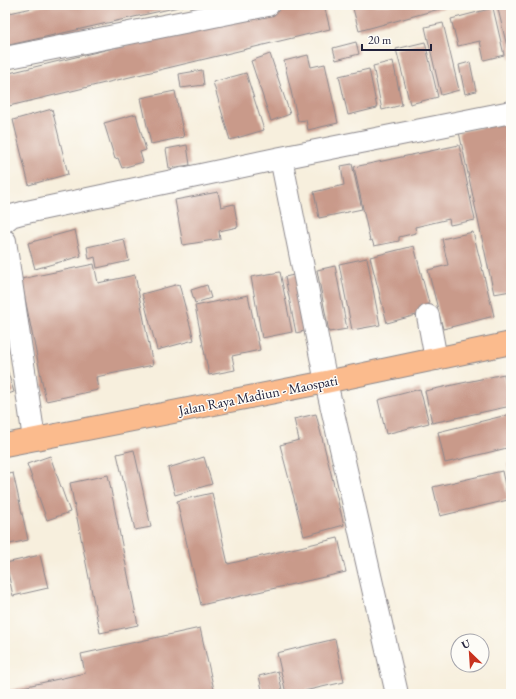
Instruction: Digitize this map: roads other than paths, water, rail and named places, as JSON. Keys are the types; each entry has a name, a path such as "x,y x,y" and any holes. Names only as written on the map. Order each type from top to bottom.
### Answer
{"highway":[{"name":"Jalan Raya Madiun - Maospati","path":"5,445 326,382 511,343"}],"street":[{"path":"5,58 268,5"},
{"path":"5,221 11,216 22,213 281,158 511,112"},
{"path":"281,158 326,382 397,694"},
{"path":"5,241 34,439"},
{"path":"428,316 436,359"}]}
